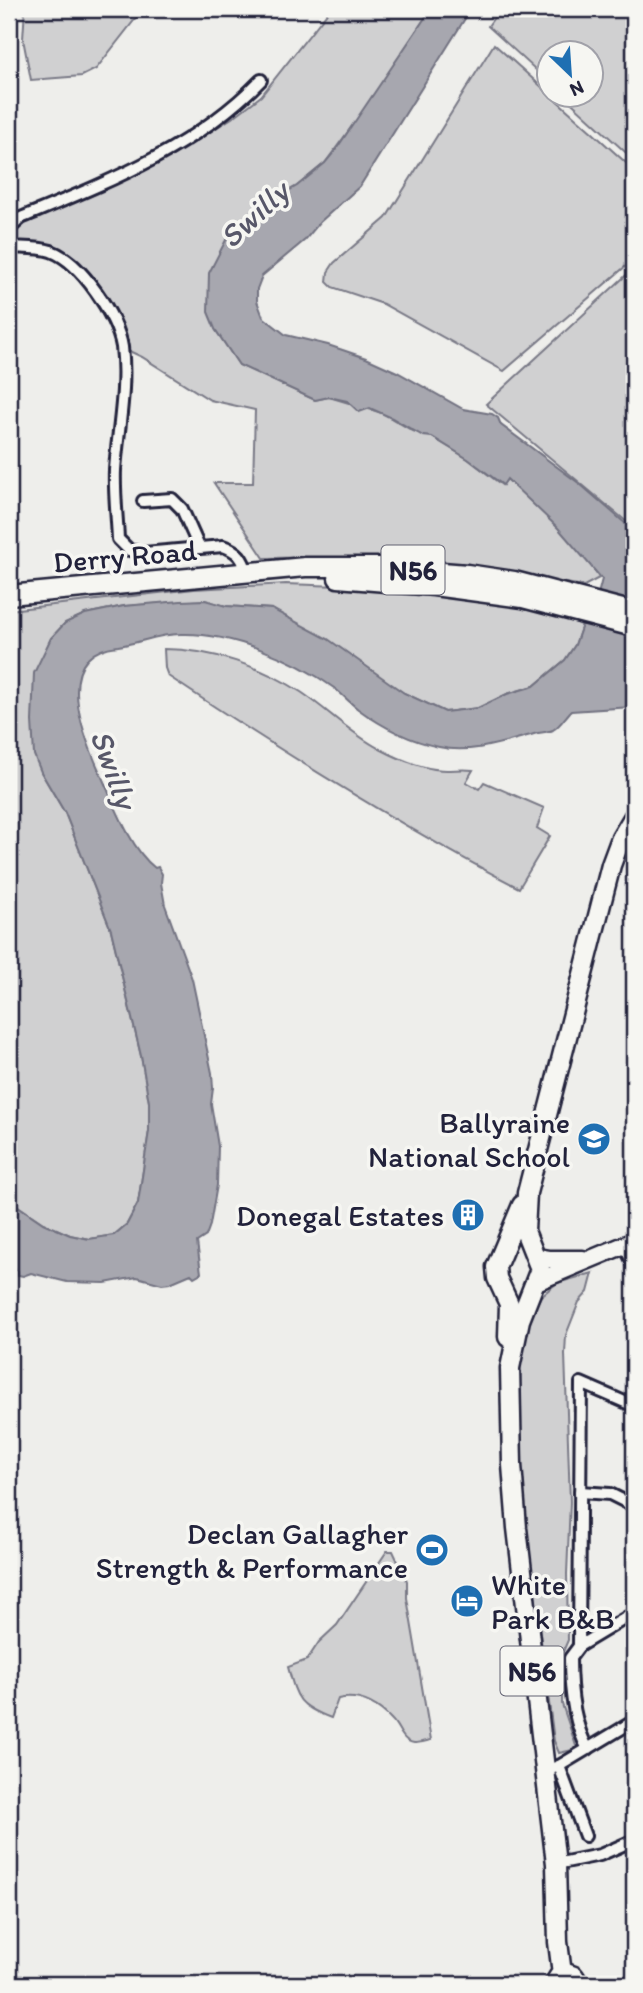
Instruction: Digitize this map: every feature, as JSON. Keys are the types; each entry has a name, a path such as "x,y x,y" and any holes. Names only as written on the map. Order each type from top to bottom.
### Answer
{"main road":[{"name":"Derry Road","path":"9,596 247,573 424,585 634,612"},
{"name":"Derry Road","path":"574,603 634,627"},
{"name":"N56","path":"579,1984 574,1976 558,1979 552,1768 517,1528 510,1368 506,1347 509,1304 496,1272 500,1256 527,1193 611,865 621,838 634,816"},
{"name":"N56","path":"510,1368 520,1320 540,1269 525,1231 527,1193"},
{"path":"503,1286 516,1292 528,1289 535,1283 629,1243"},
{"path":"500,1256 508,1249 517,1247 549,1259 590,1259"}],"street":[{"path":"9,229 21,218 163,155 219,118 261,80"},
{"path":"9,247 51,251 66,259 83,275 101,300 117,330 122,346 115,474 118,539 129,550 144,553 223,545 234,550 243,559 247,573"},
{"path":"143,501 172,499 182,509 199,547"},
{"path":"629,1243 634,1265"},
{"path":"579,1646 581,1383 634,1406"},
{"path":"580,1492 610,1494 634,1506"},
{"path":"588,1749 579,1730 570,1658 579,1646 634,1613"},
{"path":"585,1836 552,1768 634,1721"},
{"path":"556,1864 600,1855 634,1840"}],"shaded area":[{"path":"25,9 143,9 96,69 82,76 31,80 23,39"},
{"path":"330,9 431,9 325,163 297,186 253,211 228,236 215,329 239,365 315,400 329,397 382,413 413,431 432,437 468,459 502,485 507,479 556,526 590,564 599,578 584,586 434,562 341,557 264,558 214,483 253,483 255,410 210,400 127,350 118,321 100,289 77,261 64,252 47,245 12,244 16,232 26,223 172,156 235,116 261,96"},
{"path":"500,9 634,9 634,160 577,108 604,108 604,38 534,38 534,68 488,26"},
{"path":"494,44 534,80 534,108 565,108 634,170 634,259 504,371 383,304 332,287 327,282 328,272 334,263 386,218"},
{"path":"634,268 634,534 628,523 486,404"},
{"path":"286,584 398,589 475,597 548,613 582,625 575,645 565,660 534,686 507,694 478,708 445,712 404,693 272,609 226,606 205,600 124,606 85,614 65,623 51,638 45,652 41,772 65,813 111,930 141,1056 149,1102 149,1131 138,1203 127,1224 114,1235 89,1239 70,1235 43,1223 9,1200 9,610 194,589"},
{"path":"164,649 200,652 253,667 301,692 369,743 404,760 439,770 473,770 466,782 479,789 484,782 544,808 537,828 550,836 519,888 341,787 168,676"},
{"path":"593,1273 588,1292 579,1302 566,1335 570,1502 568,1640 562,1654 562,1704 577,1749 559,1753 554,1741 525,1518 517,1415 521,1336 541,1296 557,1283"},
{"path":"387,1551 393,1551 407,1581 407,1598 431,1740 414,1743 406,1740 387,1715 375,1705 361,1699 338,1699 331,1718 312,1709 300,1700 288,1667 307,1660 319,1642 337,1625"}],"water":[{"name":"Swilly","path":"431,9 471,9 360,186 320,222 305,240 262,276 257,289 257,301 263,317 286,335 366,358 463,409 492,414 498,418 501,425 580,484 634,531 634,632 630,642 632,707 571,711 551,731 489,746 451,749 417,741 386,727 334,688 300,667 261,649 220,638 164,635 97,652 84,664 78,680 77,700 87,741 131,838 146,860 155,868 158,867 162,874 165,905 192,979 212,1073 211,1104 218,1146 217,1185 210,1225 206,1236 197,1242 201,1273 194,1277 191,1274 162,1284 137,1277 105,1283 67,1282 31,1273 18,1275 18,1271 9,1265 9,1200 43,1223 70,1235 89,1239 114,1235 127,1224 138,1203 149,1131 149,1102 141,1056 111,930 65,813 34,755 34,673 51,638 65,623 85,614 124,606 205,600 226,606 272,609 328,639 404,693 445,712 478,708 507,694 534,686 565,660 575,645 582,625 590,625 602,579 558,528 507,479 503,485 432,437 423,436 370,408 359,412 347,401 329,397 315,400 239,365 215,329 208,312 209,273 228,236 253,211 297,186 325,163"}],"place":[{"name":"Ballyraine National School","path":"594,1139"},
{"name":"Donegal Estates","path":"468,1215"},
{"name":"Declan Gallagher Strength & Performance","path":"432,1550"},
{"name":"White Park B&B","path":"467,1601"}]}
